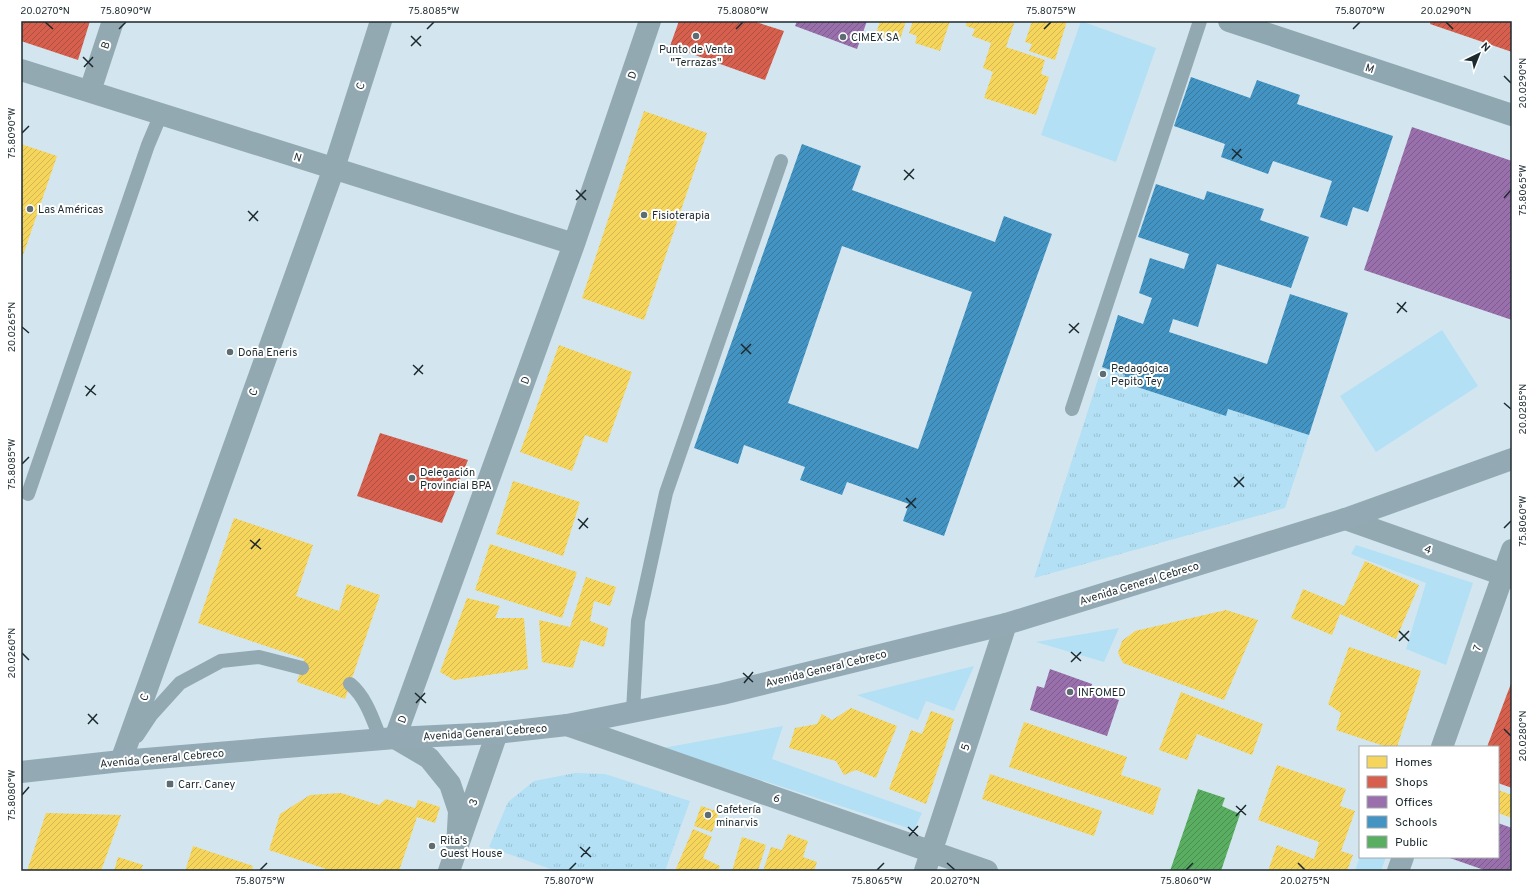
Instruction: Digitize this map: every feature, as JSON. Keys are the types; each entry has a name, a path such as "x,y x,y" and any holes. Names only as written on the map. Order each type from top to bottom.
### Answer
{"main road":[{"name":"Avenida General Cebreco","path":"21,772 121,761 388,739 498,733 567,725 722,694 1006,624 1345,520 1512,459"}],"street":[{"name":"B","path":"90,91 113,21"},
{"name":"C","path":"121,761 334,168 380,21"},
{"name":"D","path":"388,739 574,244 650,21"},
{"name":"M","path":"1229,21 1512,115"},
{"name":"N","path":"21,70 574,244"},
{"name":"4","path":"1345,520 1507,576"},
{"name":"7","path":"1442,746 1507,576 1512,550"},
{"name":"5","path":"928,861 1006,624"},
{"name":"6","path":"567,725 928,861 987,871"},
{"name":"3","path":"449,871 498,733"},
{"path":"388,739 429,758 450,784 459,811 457,848"},
{"path":"1398,871 1403,858"}],"lane":[{"path":"1072,409 1200,21"},
{"path":"28,494 148,145 161,114"},
{"path":"633,711 638,621 666,493 781,161"},
{"path":"121,761 151,714 180,683 220,661 259,657 302,668"},
{"path":"350,684 358,690 371,715 388,739"}],"green space":[{"path":"1081,21 1156,48 1116,162 1041,135"},
{"path":"1442,330 1478,386 1376,452 1340,396"},
{"path":"1102,367 1125,375 1123,382 1228,409 1309,435 1285,508 1034,578"},
{"path":"1356,545 1473,583 1446,665 1406,649 1426,583 1351,554"},
{"path":"1119,628 1104,662 1036,642"},
{"path":"974,666 954,711 926,701 918,720 857,695"},
{"path":"783,726 772,759 922,813 914,830 663,748"},
{"path":"575,773 605,774 690,801 665,871 556,871 489,847 508,802 534,781"},
{"path":"1359,858 1386,858 1381,871 1355,871"}],"building: Homes":[{"path":"880,21 906,21 899,42 876,34"},
{"path":"913,21 950,21 940,51 915,43 917,36 909,33"},
{"path":"967,21 1015,21 1006,47 1045,60 1041,74 1049,77 1036,115 984,98 993,72 983,68 991,43 972,36 975,29 966,26"},
{"path":"1032,21 1067,21 1055,60 1029,51 1032,44 1025,42"},
{"name":"Fisioterapia","path":"644,111 707,133 644,320 582,298"},
{"name":"Las Américas","path":"21,144 57,156 21,261"},
{"path":"559,345 632,372 607,443 585,435 572,471 520,452"},
{"path":"513,481 580,502 563,556 496,534"},
{"path":"234,518 313,545 296,596 339,611 347,584 380,595 345,699 297,682 304,659 198,623"},
{"path":"490,544 577,572 562,618 475,590"},
{"path":"1365,561 1419,585 1396,639 1340,614 1332,635 1291,618 1303,589 1344,606"},
{"path":"586,577 616,587 610,606 594,601 590,621 608,628 604,647 581,640 573,668 542,662 539,620 570,627"},
{"path":"467,598 500,606 495,618 524,618 528,669 454,680 440,672"},
{"path":"1226,610 1258,620 1224,700 1123,663 1118,653 1122,641 1135,631"},
{"path":"1349,647 1421,671 1397,746 1384,746 1336,730 1341,713 1328,704"},
{"path":"1181,692 1263,724 1252,755 1197,734 1187,760 1159,750"},
{"path":"851,708 897,726 876,778 856,770 844,775 836,761 789,748 795,728 817,724 822,714 832,720"},
{"path":"931,711 954,719 926,804 889,789 911,730 922,734"},
{"path":"1024,722 1127,757 1121,775 1161,788 1153,815 1009,767"},
{"path":"1277,765 1346,789 1340,806 1355,811 1341,851 1353,855 1347,871 1268,871 1277,845 1314,859 1319,842 1258,820"},
{"path":"990,774 1102,811 1094,836 982,799"},
{"path":"1499,790 1512,795 1512,818 1499,813"},
{"path":"341,793 379,805 386,799 415,808 418,800 440,807 435,823 417,817 399,871 332,871 269,850 280,814 310,795"},
{"path":"701,806 719,812 712,832 694,826"},
{"path":"46,813 121,815 101,871 27,871"},
{"path":"693,829 712,837 703,858 720,866 718,871 675,871"},
{"path":"788,834 808,841 803,857 817,862 814,871 763,871 771,847 782,850"},
{"path":"742,837 766,845 758,871 732,871"},
{"path":"193,846 253,866 252,871 185,871"},
{"path":"118,857 143,865 141,871 114,871"}],"building: Shops":[{"path":"21,21 90,21 78,60 21,41"},
{"path":"679,21 753,21 784,31 765,80 670,46"},
{"path":"1431,21 1512,21 1512,52 1430,24"},
{"name":"Delegación Provincial BPA","path":"380,433 468,460 442,523 357,496"},
{"path":"1512,681 1512,788 1499,783 1499,746 1487,746"}],"building: Offices":[{"name":"CIMEX SA","path":"797,21 867,21 857,49 795,26"},
{"path":"1412,127 1512,161 1512,320 1364,270"},
{"path":"1050,669 1092,684 1090,690 1119,700 1107,736 1030,710 1037,686 1044,688"},
{"path":"1499,823 1512,828 1512,871 1487,871 1450,858 1499,858"}],"building: Schools":[{"path":"1191,77 1250,98 1257,80 1300,95 1297,104 1393,136 1368,212 1353,207 1347,226 1320,217 1332,181 1273,161 1268,174 1221,157 1225,144 1174,126"},
{"path":"802,144 861,166 852,190 995,242 1004,216 1052,234 944,536 903,521 909,504 847,482 842,495 800,480 805,467 744,445 738,464 694,448","holes":["842,246 972,292 918,449 788,403"]},
{"path":"1156,184 1204,200 1207,191 1264,209 1260,220 1309,237 1291,288 1217,264 1198,327 1173,319 1169,332 1267,364 1290,294 1348,313 1309,435 1228,409 1226,416 1122,382 1125,375 1102,367 1118,315 1143,324 1152,298 1139,293 1150,258 1184,269 1189,254 1138,237"}],"building: Public":[{"path":"1198,789 1225,798 1222,806 1240,814 1221,871 1170,871"}],"place":[{"name":"Punto de Venta \"Terrazas\"","path":"696,36"},
{"name":"CIMEX SA","path":"843,37"},
{"name":"Las Américas","path":"30,209"},
{"name":"Fisioterapia","path":"644,215"},
{"name":"Doña Eneris","path":"230,352"},
{"name":"Pedagógica Pepito Tey","path":"1103,374"},
{"name":"Delegación Provincial BPA","path":"412,478"},
{"name":"INFOMED","path":"1070,692"},
{"name":"Carr. Caney","path":"170,784"},
{"name":"Cafetería minarvis","path":"708,815"},
{"name":"Rita's Guest House","path":"432,846"}]}
